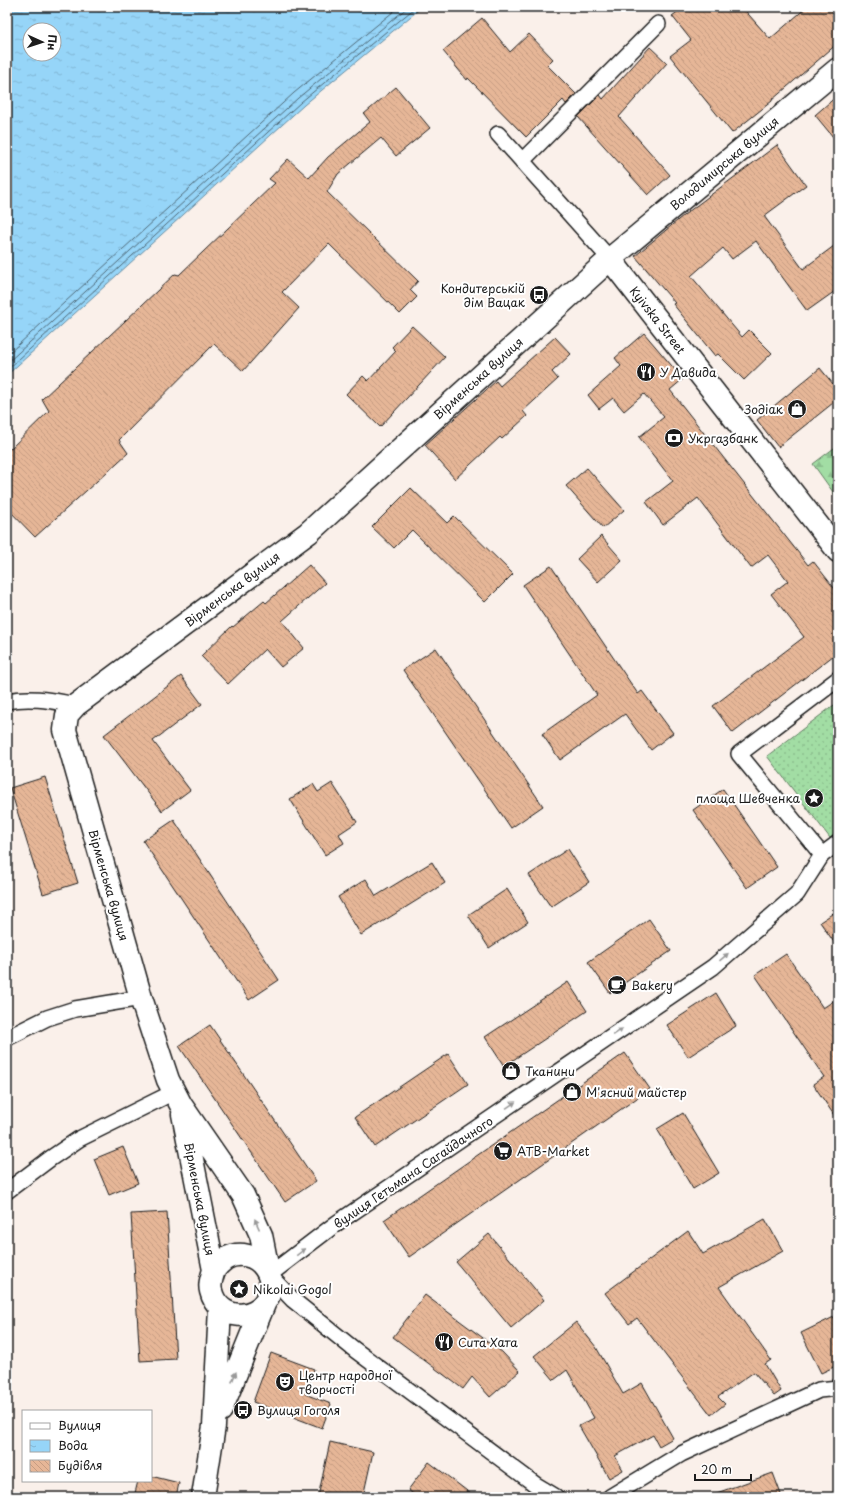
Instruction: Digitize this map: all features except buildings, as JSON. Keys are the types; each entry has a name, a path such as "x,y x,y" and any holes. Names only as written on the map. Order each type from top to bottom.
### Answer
{"main road":[{"name":"Володимирська вулиця","path":"610,259 838,69"},
{"name":"Kyivska Street","path":"610,259 838,551"},
{"name":"Вірменська вулиця","path":"270,1275 261,1235 243,1195 178,1098 163,1065 141,998 65,730 67,716 76,705 308,533 610,259"},
{"name":"Вірменська вулиця","path":"178,1098 214,1270"},
{"path":"214,1426 270,1292 270,1275 261,1262 245,1255 234,1255 224,1260 214,1270 210,1290 214,1300 220,1308 232,1314 248,1314 257,1310 264,1304"},
{"path":"204,1497 214,1426 220,1308"}],"street":[{"path":"522,161 658,24"},
{"path":"498,134 610,259"},
{"path":"822,855 739,754 838,679"},
{"path":"7,701 19,699 39,699 76,705"},
{"name":"вулиця Гетьмана Сагайдачного","path":"270,1275 337,1223 713,967 797,894 822,855 838,843"},
{"path":"7,1038 47,1018 75,1010 141,998"},
{"path":"7,1191 51,1158 80,1139 178,1098"},
{"path":"270,1275 293,1300 355,1350 532,1482 556,1497"},
{"path":"610,1497 681,1454 819,1390 838,1388"}],"green space":[{"path":"838,445 838,499 813,464"},
{"name":"площа Шевченка","path":"838,702 838,832 830,838 767,756"}],"water":[{"path":"7,7 422,7 304,105 7,375"}],"place":[{"name":"Кондитерській дім Вацак","path":"539,295"},
{"name":"У Давида","path":"646,372"},
{"name":"Зодіак","path":"797,409"},
{"name":"Укргазбанк","path":"674,438"},
{"name":"площа Шевченка","path":"814,798"},
{"name":"Bakery","path":"617,985"},
{"name":"Тканини","path":"511,1071"},
{"name":"М'ясний майстер","path":"572,1092"},
{"name":"ATB-Market","path":"503,1151"},
{"name":"Nikolai Gogol","path":"239,1289"},
{"name":"Сита Хата","path":"444,1342"},
{"name":"Центр народної творчості","path":"285,1382"},
{"name":"Вулиця Гоголя","path":"243,1410"}]}
